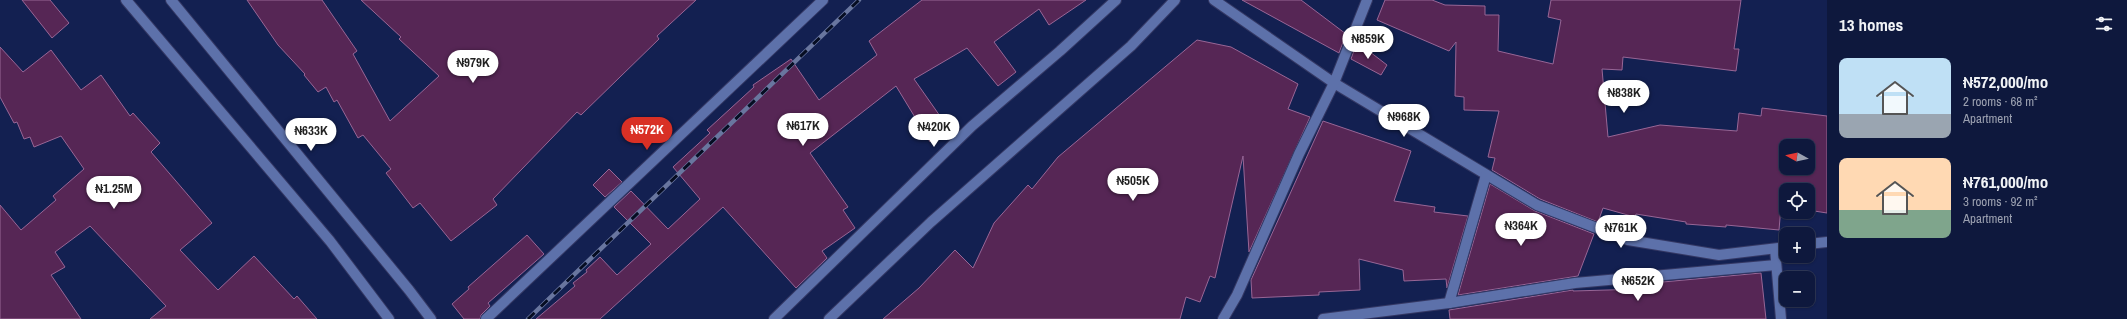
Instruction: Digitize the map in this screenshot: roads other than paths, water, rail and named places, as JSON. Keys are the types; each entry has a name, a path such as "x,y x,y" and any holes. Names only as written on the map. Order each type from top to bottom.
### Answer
{"street":[{"path":"126,0 330,241 389,319"},
{"path":"171,0 409,290 431,319"},
{"path":"486,319 822,0"},
{"path":"774,319 972,126 1060,51 1116,0"},
{"path":"829,319 931,222 1131,46 1175,0"},
{"path":"1214,0 1334,83 1536,205 1628,240 1718,255 1779,248"},
{"path":"1224,319 1237,295 1299,154 1334,83 1367,0"},
{"path":"1449,303 1486,175"},
{"path":"1815,243 1827,242"},
{"path":"1775,249 1781,319"},
{"path":"1323,319 1449,303 1576,283 1776,265"}],"railway":[{"path":"528,319 859,0"}]}
